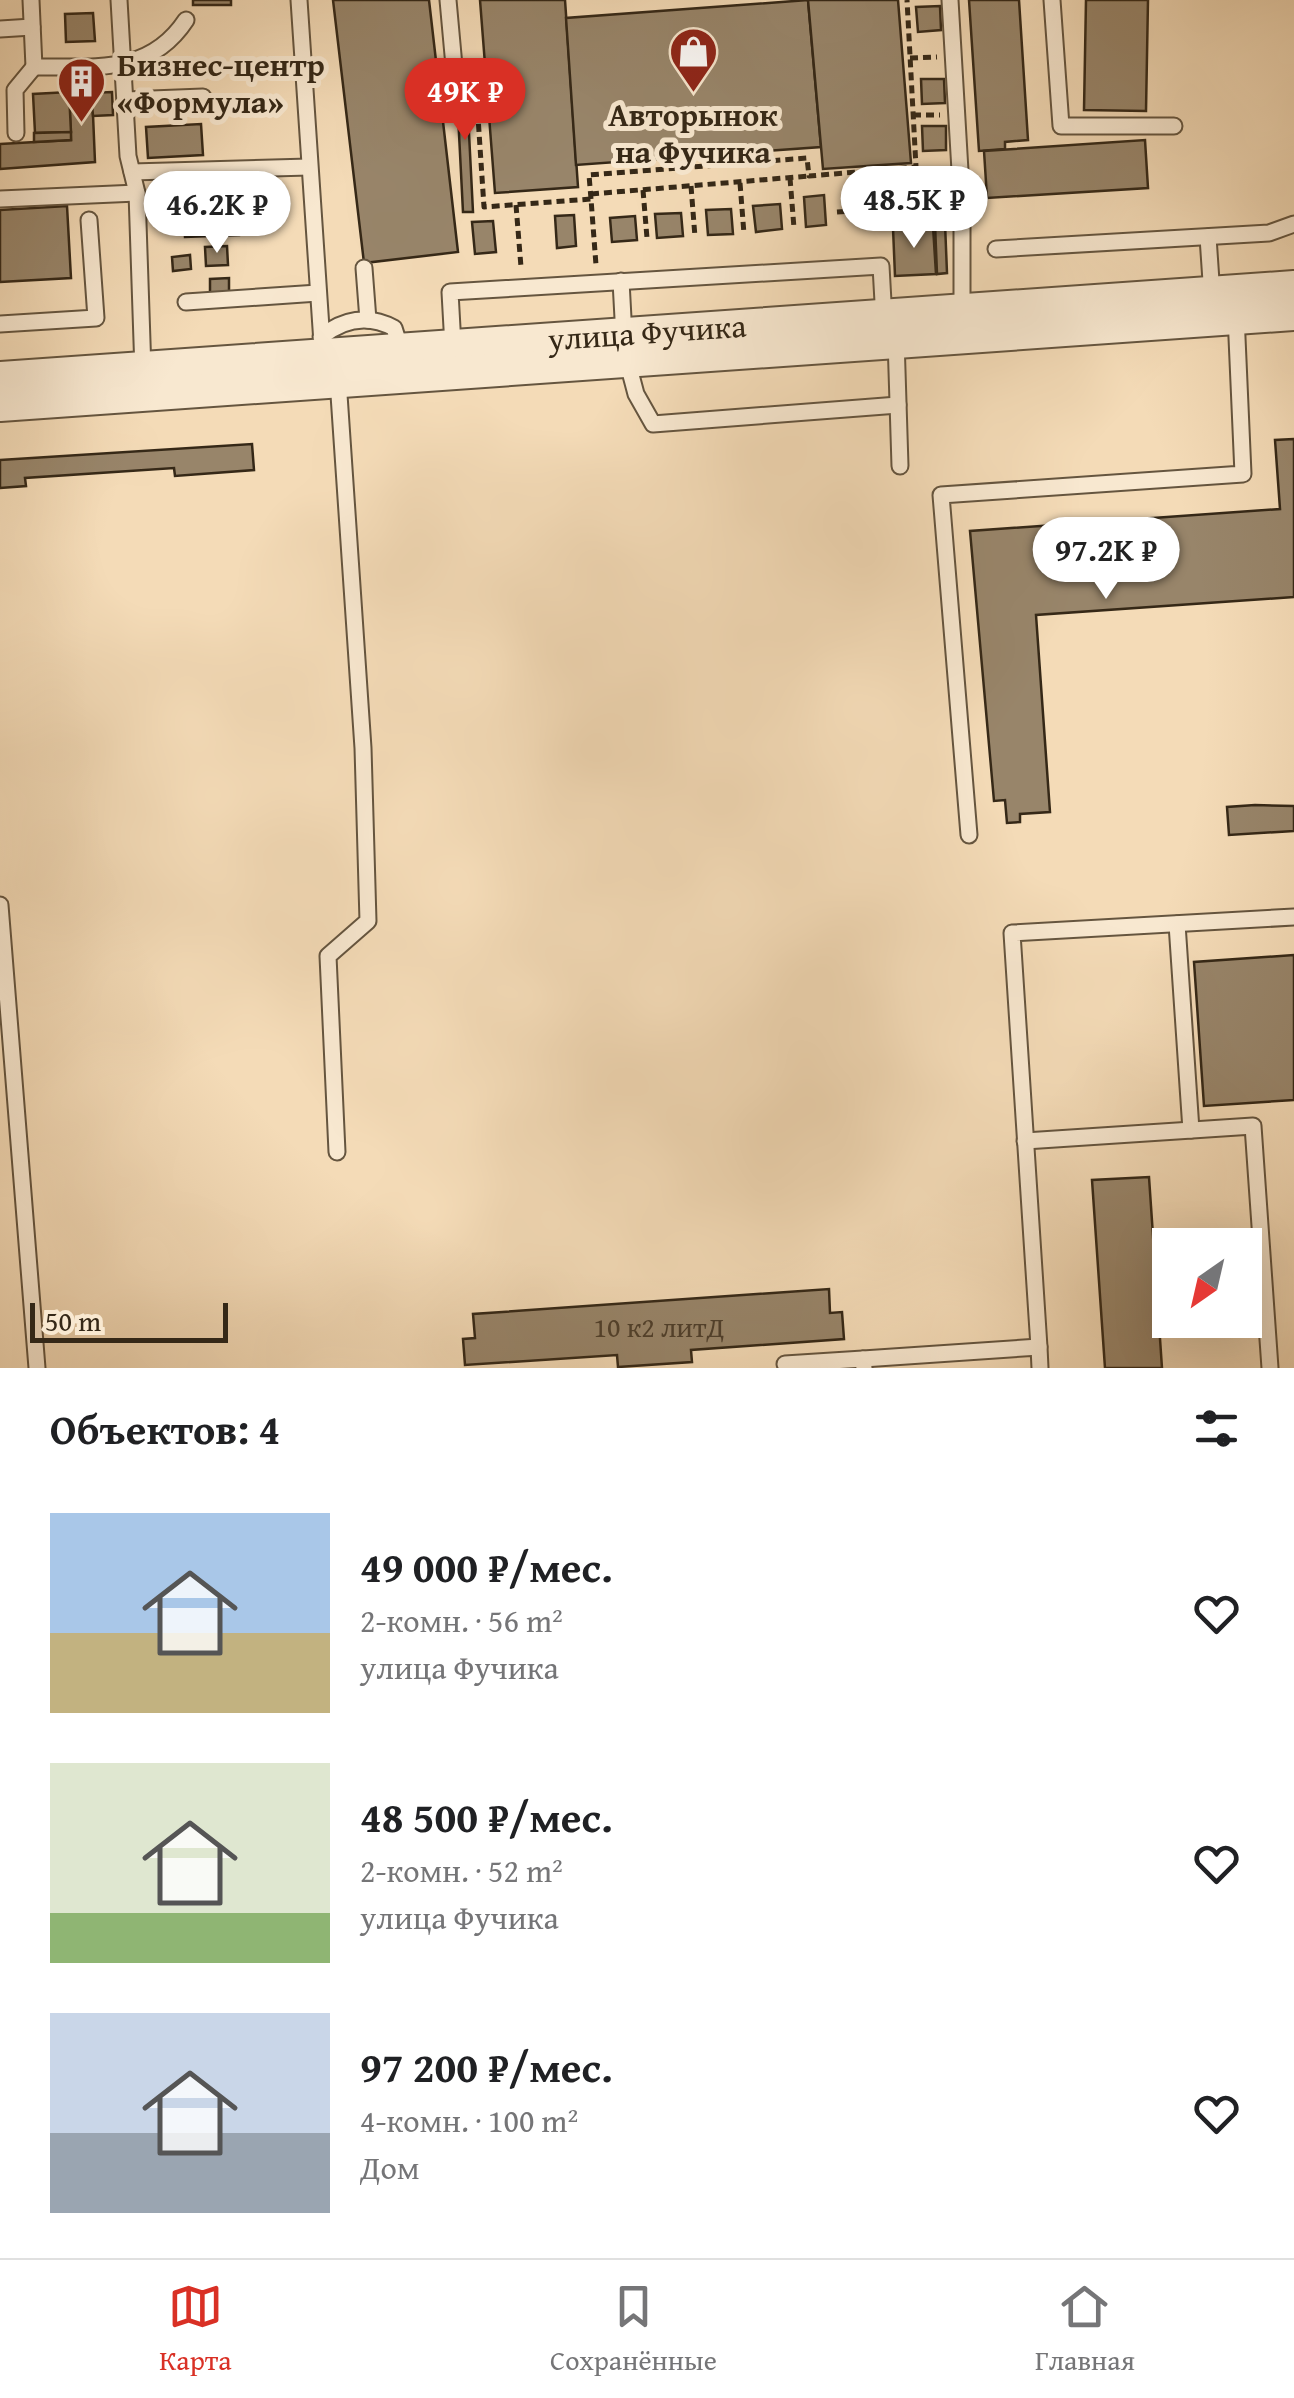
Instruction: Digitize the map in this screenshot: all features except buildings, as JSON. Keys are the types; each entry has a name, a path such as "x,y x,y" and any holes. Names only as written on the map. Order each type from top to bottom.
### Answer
{"street":[{"name":"улица Фучика","path":"328,362 626,348 1224,305 1294,287"},
{"name":"улица Фучика","path":"890,329 962,310 1224,305 1294,314"},
{"name":"улица Фучика","path":"0,405 144,382 401,350 453,346 626,348"},
{"name":"улица Фучика","path":"0,378 144,382"}],"lane":[{"path":"16,133 14,90 34,68 31,0"},
{"path":"119,0 122,65 137,193 144,382"},
{"path":"299,0 318,293 328,362 364,748 368,921 328,956 337,1152"},
{"path":"448,0 454,66"},
{"path":"950,0 962,205 962,310"},
{"path":"1052,0 1061,126 1174,126"},
{"path":"34,68 122,65 171,43 186,20"},
{"path":"0,29 32,27"},
{"path":"126,100 203,96"},
{"path":"132,172 309,167"},
{"path":"0,200 137,193"},
{"path":"0,324 96,318 90,220"},
{"path":"996,249 1269,233 1282,224 1294,224"},
{"path":"969,835 941,495 1243,474 1224,305 1208,237"},
{"path":"453,346 450,292 880,266 898,406 900,466"},
{"path":"364,268 368,320"},
{"path":"621,281 626,348 636,394 653,424 898,406"},
{"path":"186,302 318,293"},
{"path":"328,362 339,322 378,319 394,328 401,350"},
{"path":"0,905 37,1368"},
{"path":"1040,1368 1012,934 1294,917"},
{"path":"1178,924 1190,1130"},
{"path":"1025,1141 1253,1126 1270,1368"},
{"path":"785,1364 864,1364 1039,1348"}],"path":[{"path":"906,0 918,206"},
{"path":"454,66 475,64 484,208 643,190 916,168"},
{"path":"597,283 590,176 808,158 809,176"},
{"path":"863,172 866,210"},
{"path":"790,178 794,228"},
{"path":"740,182 744,234"},
{"path":"691,186 695,236"},
{"path":"643,190 647,238"},
{"path":"516,205 522,287"},
{"path":"837,212 962,205"}],"place":[{"name":"Авторынок на Фучика","path":"693,94"},
{"name":"Бизнес-центр «Формула»","path":"82,124"}]}
